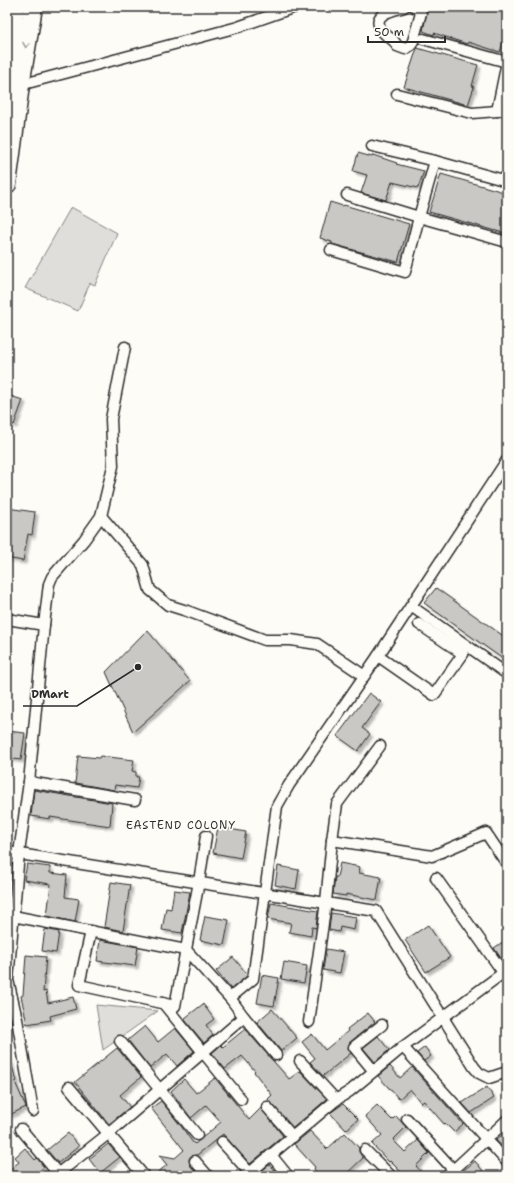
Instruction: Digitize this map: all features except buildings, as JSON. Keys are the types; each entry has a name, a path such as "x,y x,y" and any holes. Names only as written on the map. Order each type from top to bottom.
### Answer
{"highway":[{"path":"7,64 15,7"},
{"path":"7,184 20,85 33,7"}],"street":[{"path":"20,85 238,27 295,7"},
{"path":"404,7 382,15 378,21 383,33 394,39 397,46 405,49 411,45 413,41 420,13 415,7"},
{"path":"397,94 472,113 502,111 507,62 423,39"},
{"path":"372,146 435,161 507,181"},
{"path":"331,250 405,272 435,161"},
{"path":"347,195 507,242"},
{"path":"33,1111 17,1019 8,980 19,853 29,782 44,625 49,584 52,578 84,540 101,516 114,466 111,419 125,347"},
{"path":"230,998 253,979 277,806 289,785 363,675 378,656 507,460"},
{"path":"101,516 143,565 150,590 168,605 265,640 291,640 317,644 363,675"},
{"path":"410,606 507,674"},
{"path":"7,620 44,625"},
{"path":"378,656 434,695 463,654 419,624"},
{"path":"309,1022 326,902 337,804 380,746"},
{"path":"29,782 135,800"},
{"path":"332,840 432,856 486,833 507,864"},
{"path":"91,931 79,985 175,1006 199,882 206,836"},
{"path":"7,852 265,892 376,911 474,1067 480,1073 490,1078 507,1072"},
{"path":"222,1142 248,1174 336,1100 350,1091 403,1047 506,973 436,878"},
{"path":"13,916 186,950 230,998 276,1055"},
{"path":"163,1003 241,1099"},
{"path":"21,1129 57,1175 204,1053 244,1017"},
{"path":"374,1070 354,1047 382,1025"},
{"path":"120,1041 198,1135"},
{"path":"403,1047 507,1162"},
{"path":"300,1061 336,1100"},
{"path":"69,1087 144,1176"},
{"path":"267,1107 292,1137"},
{"path":"407,1119 453,1174 507,1120"},
{"path":"365,1150 391,1176"},
{"path":"271,1155 288,1176"},
{"path":"195,1161 208,1176"}],"shaded area":[{"path":"71,207 117,233 95,285 90,283 78,311 25,288"},
{"path":"96,1005 158,1011 103,1050"}],"place":[{"name":"DMart","path":"138,667"}],"district":[{"name":"EASTEND COLONY","path":"181,825"}]}
